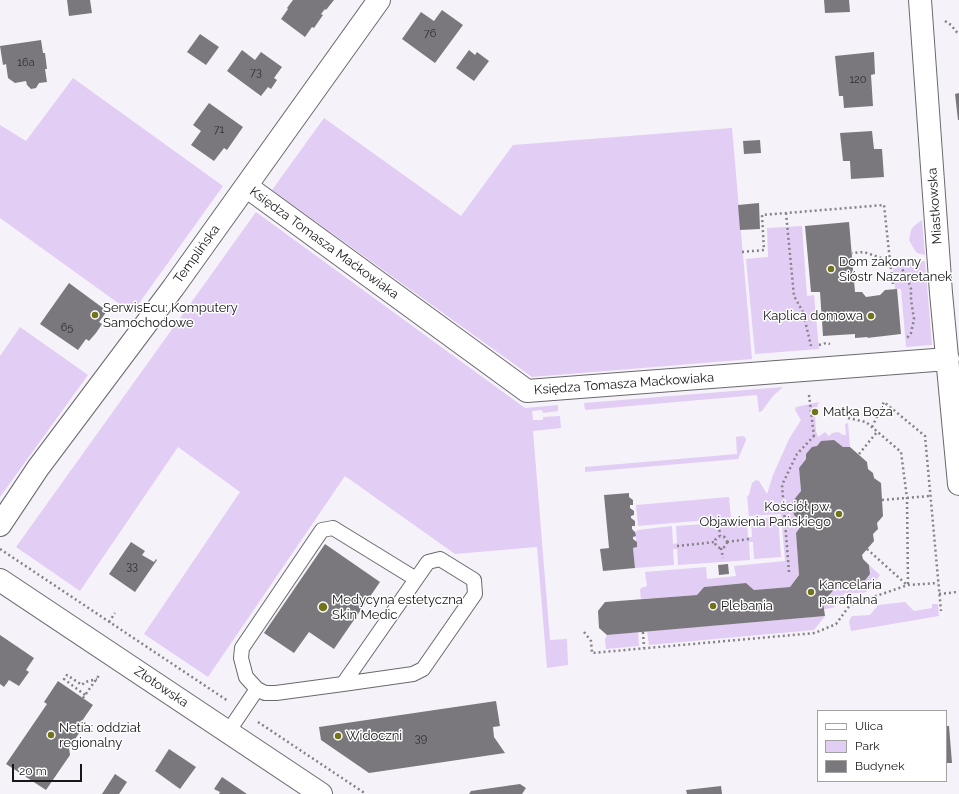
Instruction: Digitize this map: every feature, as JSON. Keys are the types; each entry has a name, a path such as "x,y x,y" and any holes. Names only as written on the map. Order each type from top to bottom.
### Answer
{"street":[{"name":"Templińska","path":"0,525 38,468 173,288 379,0"},
{"name":"Miastkowska","path":"920,0 950,295 948,359 959,484"},
{"name":"Księdza Tomasza Maćkowiaka","path":"246,186 527,391 948,359"},
{"name":"Złotowska","path":"0,580 321,794"}],"lane":[{"path":"343,684 428,562 440,559 474,580 475,594 422,669 414,674 343,684 276,693 265,693 257,689 246,677 241,658 242,648 322,530 333,528 416,579"},
{"path":"228,732 257,689"}],"path":[{"path":"742,252 764,250 762,215 884,205 893,284"},
{"path":"786,213 794,296 803,312 809,344 811,346 826,343 832,345"},
{"path":"852,253 864,252 890,261 918,259"},
{"path":"897,261 911,284 911,300 914,319 911,333 903,341"},
{"path":"809,394 814,436"},
{"path":"872,427 884,402 925,436 941,611"},
{"path":"848,418 866,422 901,452 907,498 908,585"},
{"path":"859,454 877,432"},
{"path":"789,572 782,485 797,454 817,434"},
{"path":"882,500 930,496"},
{"path":"719,525 720,536"},
{"path":"720,536 725,537 727,542"},
{"path":"715,542 716,538 720,536"},
{"path":"727,542 749,539"},
{"path":"677,546 715,542"},
{"path":"715,542 716,546 722,548"},
{"path":"722,548 726,546 727,542"},
{"path":"722,548 723,558"},
{"path":"0,549 366,794"},
{"path":"867,549 908,585"},
{"path":"584,632 591,641 592,653 815,633 836,624 850,605 908,585 938,583"},
{"path":"939,594 957,592"},
{"path":"110,622 115,614"},
{"path":"643,632 644,648"},
{"path":"97,679 85,682 82,685 67,675 64,680 84,696 97,679 100,674"}],"green space":[{"path":"73,78 223,186 132,313 0,218 0,125 26,141"},
{"path":"324,118 461,216 513,145 732,128 752,359 532,377 272,190"},
{"path":"256,212 525,408 558,405 558,411 543,413 542,410 532,411 533,420 543,420 543,417 560,416 561,428 533,431 550,640 567,639 568,665 547,668 537,547 455,554 345,476 208,677 144,634 240,492 178,447 80,591 16,547"},
{"path":"922,220 925,255 917,253 909,240 911,230"},
{"path":"802,226 807,296 814,295 819,349 755,354 746,259 768,257 767,228"},
{"path":"925,261 932,345 906,347 901,289 895,289 893,269 909,263"},
{"path":"20,327 88,375 0,497 0,356"},
{"path":"783,387 773,396 762,411 759,412 757,395 585,410 584,403"},
{"path":"819,402 815,412 816,431 818,437 825,432 829,436 832,433 838,432 846,435 845,424 848,423 850,447 806,459 799,468 801,491 792,507 794,515 801,521 801,526 796,533 799,575 790,587 754,590 746,583 704,587 697,595 641,599 640,590 641,588 647,586 645,572 706,567 707,579 736,576 734,566 785,561 781,514 749,516 747,496 749,495 752,483 756,480 759,481 767,494 773,475 789,439 801,420 795,410 796,407"},
{"path":"736,437 745,437 746,440 738,459 585,472 585,467 737,454"},
{"path":"729,497 731,518 638,526 636,505"},
{"path":"778,517 781,557 754,559 753,542 749,542 750,560 678,565 677,549 673,549 674,565 635,568 633,548 637,547 635,532 638,530 672,526 673,544 677,543 676,526 747,521 748,537 752,537 751,520"},
{"path":"869,565 880,575 868,591 863,593 845,593 837,605 832,608 824,609 823,602 838,585 863,583 870,574"},
{"path":"905,602 914,611 932,608 932,604 938,604 939,616 851,631 849,621 852,616 870,615 878,605"},
{"path":"825,616 814,630 649,645 647,631"},
{"path":"638,632 639,646 606,649 605,640 607,635"}],"building":[{"path":"67,0 90,0 92,13 69,16"},
{"path":"293,0 334,0 321,14 323,15 314,28 312,27 305,37 281,19"},
{"path":"824,0 849,0 850,12 825,13"},
{"path":"442,10 463,25 435,63 402,39 421,12 434,21"},
{"path":"200,34 219,47 206,65 187,52"},
{"path":"41,40 43,53 45,53 47,82 39,83 36,88 31,89 27,85 26,81 15,83 8,78 6,64 3,65 0,46"},
{"path":"242,50 255,60 261,52 282,67 274,78 277,80 271,89 268,87 261,96 227,71"},
{"path":"469,50 475,55 477,52 489,61 474,81 456,68"},
{"path":"874,52 875,74 871,75 873,106 844,108 843,96 839,96 835,56"},
{"path":"959,93 959,120 958,120 955,94"},
{"path":"209,103 243,127 227,150 224,148 214,161 191,145 201,131 193,125"},
{"path":"872,131 874,149 882,149 884,177 851,179 850,161 843,161 840,133"},
{"path":"760,140 761,153 744,154 743,141"},
{"path":"759,203 760,229 740,230 738,205"},
{"name":"Dom zakonny Sióstr Nazaretanek","path":"849,222 855,292 862,292 866,297 880,295 885,290 897,289 901,334 867,338 868,337 855,338 855,334 823,336 820,292 811,292 805,226"},
{"path":"69,283 107,311 99,322 102,324 96,333 89,341 86,339 78,350 40,324"},
{"path":"834,440 843,447 850,447 867,462 868,469 873,473 874,478 881,483 883,516 877,523 878,529 873,534 874,541 862,555 863,559 869,565 870,574 863,583 838,585 823,602 825,616 607,635 599,628 598,611 605,602 697,595 704,587 746,583 754,590 790,587 799,575 796,533 801,526 801,521 794,515 792,506 793,501 801,491 799,468 806,459 806,454 812,447 817,446 821,441"},
{"path":"629,493 629,497 633,500 633,505 630,505 630,508 634,511 634,515 631,516 631,518 635,521 635,526 632,526 632,529 636,536 633,537 633,539 637,542 637,547 633,548 635,568 603,571 600,549 609,548 604,495"},
{"path":"131,542 145,551 142,555 154,562 156,559 157,560 135,592 109,574"},
{"name":"Medycyna estetyczna Skin Medic","path":"325,544 380,582 334,649 309,632 294,653 264,633"},
{"path":"728,564 729,574 719,575 718,565"},
{"path":"0,635 34,658 26,670 29,672 19,686 9,680 4,687 0,684"},
{"name":"Netia: oddział regionalny","path":"58,681 93,705 82,721 86,723 69,748 70,755 46,790 6,764 47,704 44,702"},
{"path":"496,701 500,726 493,727 494,737 505,753 369,773 321,740 319,727"},
{"path":"947,726 949,726 952,763 947,763"},
{"path":"169,749 196,767 180,789 155,771"},
{"path":"115,774 127,782 119,794 102,794"},
{"path":"222,777 247,794 219,794 220,792 214,789"},
{"path":"520,784 526,788 522,794 469,794 471,791"},
{"path":"721,786 722,794 687,794 686,790"}],"place":[{"name":"Dom zakonny Sióstr Nazaretanek","path":"831,269"},
{"name":"SerwisEcu: Komputery Samochodowe","path":"95,315"},
{"name":"Kaplica domowa","path":"871,316"},
{"name":"Matka Boża","path":"815,412"},
{"name":"Kościół pw. Objawienia Pańskiego","path":"839,514"},
{"name":"Kancelaria parafialna","path":"811,592"},
{"name":"Plebania","path":"713,606"},
{"name":"Medycyna estetyczna Skin Medic","path":"323,607"},
{"name":"Netia: oddział regionalny","path":"51,735"},
{"name":"Widoczni","path":"338,736"}]}
